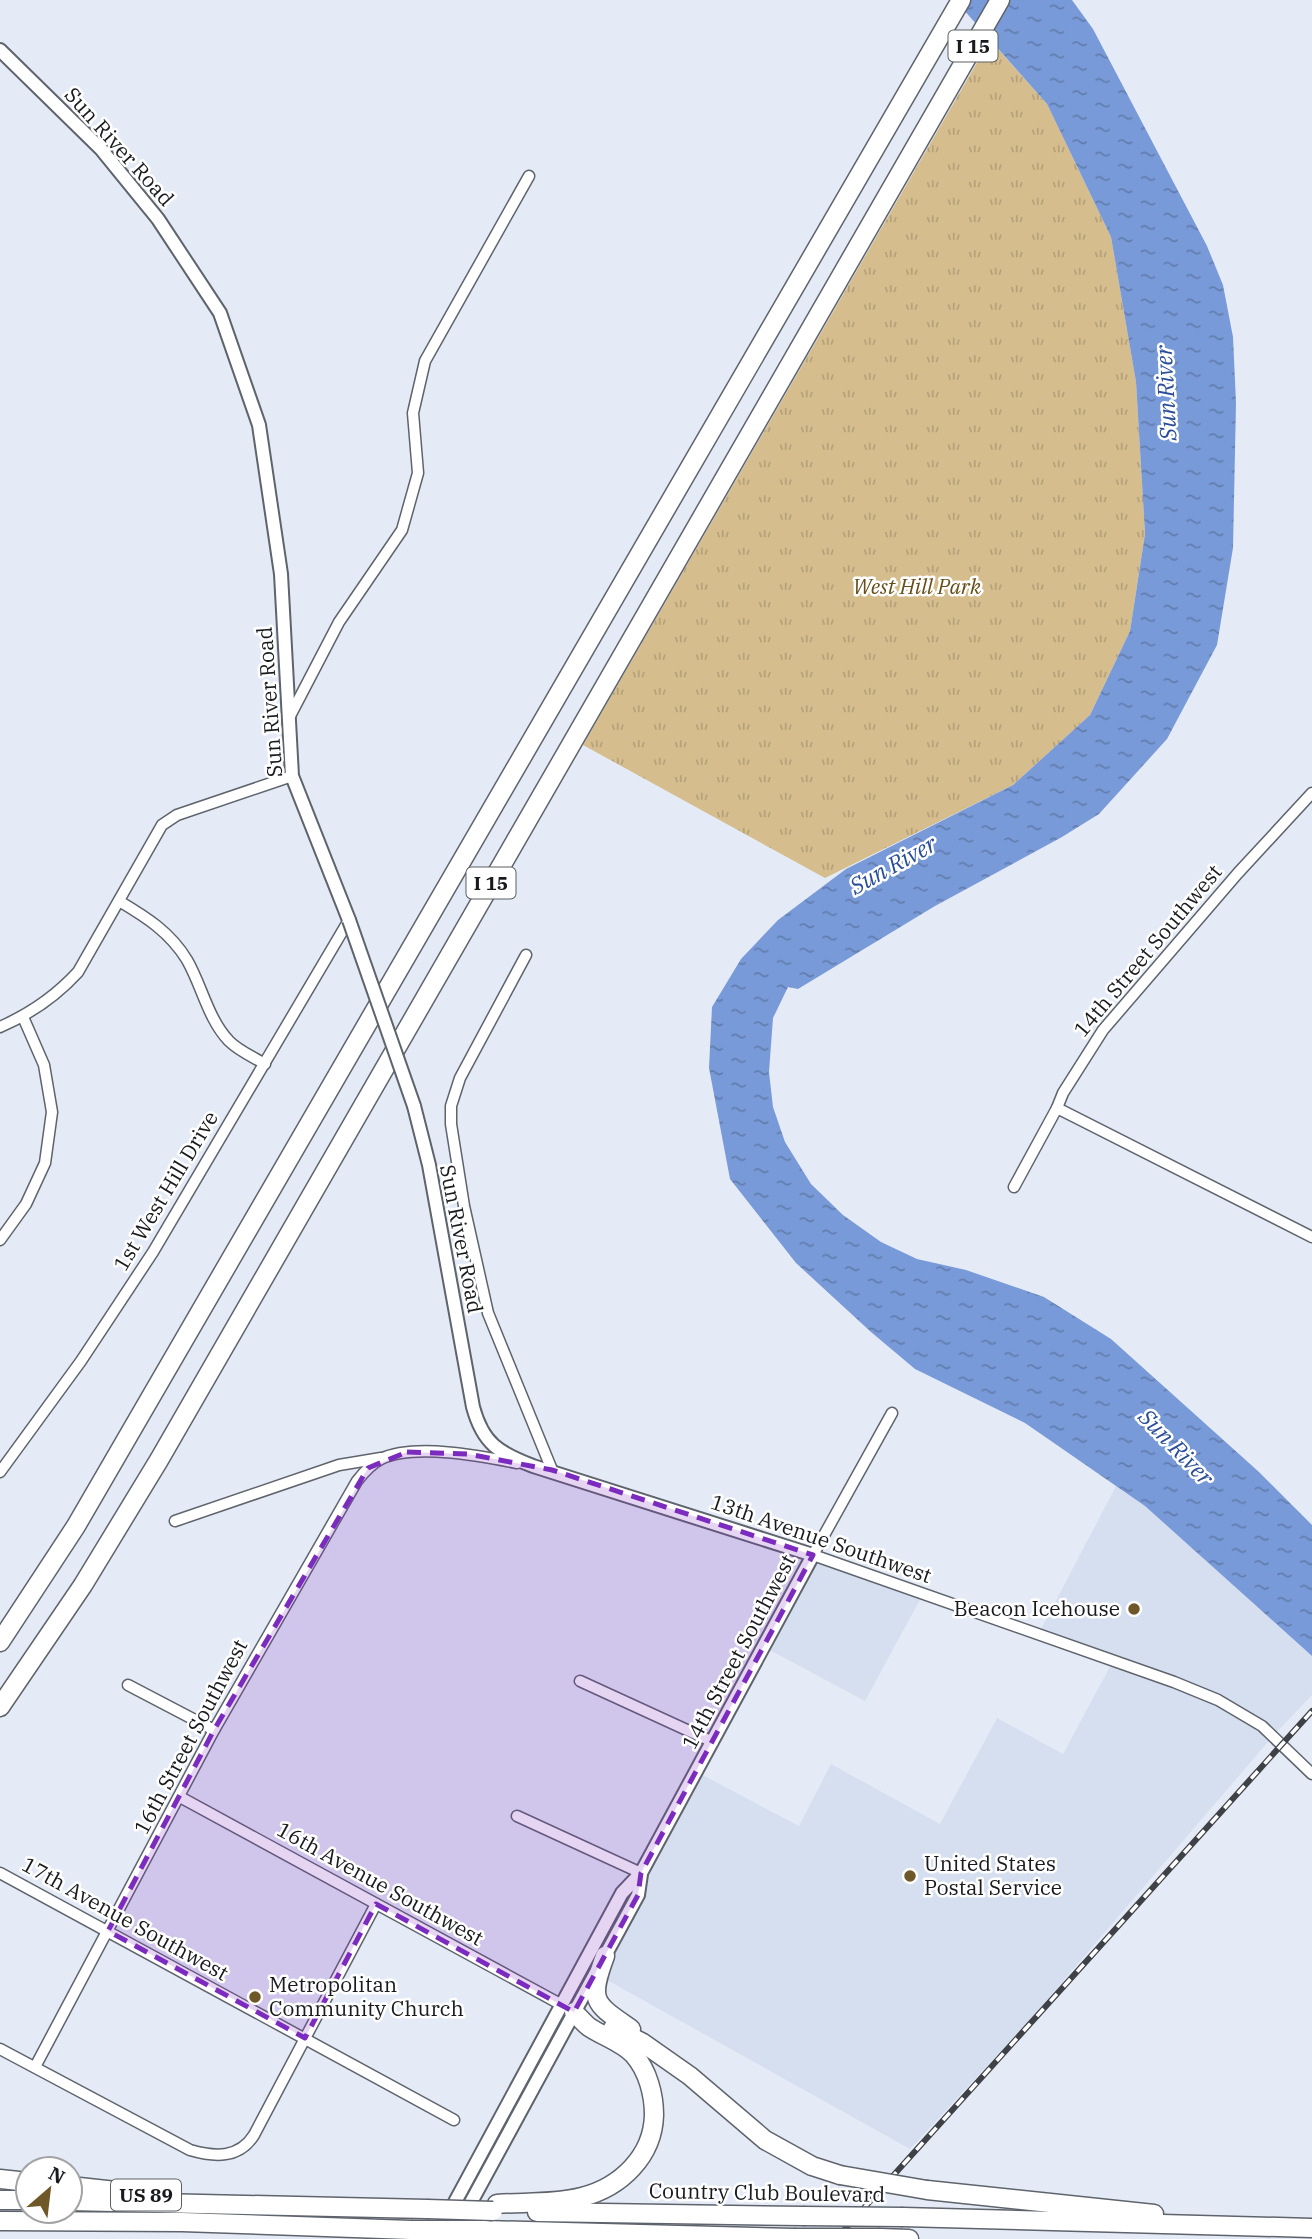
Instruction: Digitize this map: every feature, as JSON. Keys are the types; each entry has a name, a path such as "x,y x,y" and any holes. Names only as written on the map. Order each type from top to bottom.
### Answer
{"highway":[{"name":"I 15","path":"0,1642 83,1514 961,0"},
{"name":"I 15","path":"0,1705 83,1585 159,1460 1000,0"},
{"path":"605,1956 596,1989 597,2001 602,2010 644,2038 662,2057"},
{"path":"568,2008 593,2017 643,2043 690,2076 765,2140 813,2166 841,2175 927,2190 1175,2216 1205,2225"},
{"path":"495,2207 582,2197 600,2190 633,2168 643,2155 652,2134 654,2098 642,2067 623,2046 588,2026 568,2008"},
{"name":"US 89","path":"84,2188 222,2204"},
{"path":"84,2201 222,2204"},
{"name":"Country Club Boulevard","path":"222,2204 434,2209 495,2207 1312,2228"},
{"name":"Country Club Boulevard","path":"0,2221 182,2222 411,2230 909,2239"},
{"path":"182,2222 327,2239"},
{"path":"787,2239 794,2238"}],"street":[{"name":"Sun River Road","path":"0,50 101,149 158,219 219,313 259,425 281,574 292,776 349,920 414,1106 429,1165 478,1426 503,1455 533,1466"},
{"path":"289,718 339,622 402,530 418,473 413,413 425,361 529,176"},
{"path":"0,1027 23,1017 62,989 78,972 162,825 177,815 292,776"},
{"name":"14th Street Southwest","path":"1014,1186 1063,1093 1103,1030 1238,873 1312,793"},
{"path":"119,901 153,922 168,935 187,960 212,1016 228,1040 239,1050 265,1064"},
{"name":"1st West Hill Drive","path":"0,1472 81,1361 153,1252 349,920"},
{"path":"526,956 460,1078 451,1106 451,1124 464,1206 488,1313 552,1470"},
{"path":"0,1240 26,1204 45,1163 52,1112 44,1065 23,1017"},
{"path":"1057,1108 1312,1237"},
{"name":"14th Street Southwest","path":"451,2239 568,2008 622,1894 641,1873 892,1413"},
{"name":"13th Avenue Southwest","path":"407,1452 468,1454 552,1470 813,1555 1166,1679 1218,1700 1262,1726 1312,1774"},
{"name":"16th Street Southwest","path":"35,2067 214,1730 356,1481 382,1458 407,1452"},
{"path":"175,1521 339,1465 382,1458"},
{"path":"580,1681 713,1742"},
{"path":"128,1685 214,1730"},
{"name":"16th Avenue Southwest","path":"180,1797 568,2008"},
{"path":"517,1816 641,1873"},
{"name":"17th Avenue Southwest","path":"0,1873 454,2120"},
{"name":"14th Street Southwest","path":"435,2239 568,2008 605,1956 638,1895 641,1873"},
{"path":"0,2049 190,2150 209,2156 232,2153 247,2146 376,1904"}],"highlighted area":[{"path":"407,1452 468,1454 552,1470 813,1555 641,1873 638,1895 574,2012 376,1904 305,2038 108,1931 214,1730 368,1468"}],"shaded area":[{"path":"1116,1486 1145,1506 1312,1656 1312,1695 1273,1736 1028,2022 910,2149 598,1975 641,1873 697,1772 799,1826 831,1764 940,1824 997,1718 1063,1754 1113,1661 1038,1635"},
{"path":"813,1555 923,1594 865,1701 764,1647"}],"green space":[{"name":"West Hill Park","path":"990,40 1047,104 1111,237 1136,382 1145,534 1130,631 1090,715 1013,785 825,878 583,745"}],"water":[{"name":"Sun River","path":"955,0 1072,0 1093,29 1207,246 1223,285 1233,337 1236,403 1233,548 1217,645 1167,739 1099,814 935,906 798,989 788,987 773,1018 769,1072 773,1107 785,1142 811,1184 843,1215 881,1242 917,1259 966,1270 1044,1297 1111,1339 1259,1472 1312,1525 1312,1656 1145,1506 1025,1423 915,1369 796,1263 730,1179 709,1068 712,1007 741,959 778,920 846,869 1013,785 1090,715 1130,631 1145,534 1136,382 1111,237 1047,104"}],"railway":[{"path":"836,2239 1312,1711"}],"place":[{"name":"Beacon Icehouse","path":"1134,1609"},
{"name":"United States Postal Service","path":"910,1876"},
{"name":"Metropolitan Community Church","path":"255,1997"}]}
